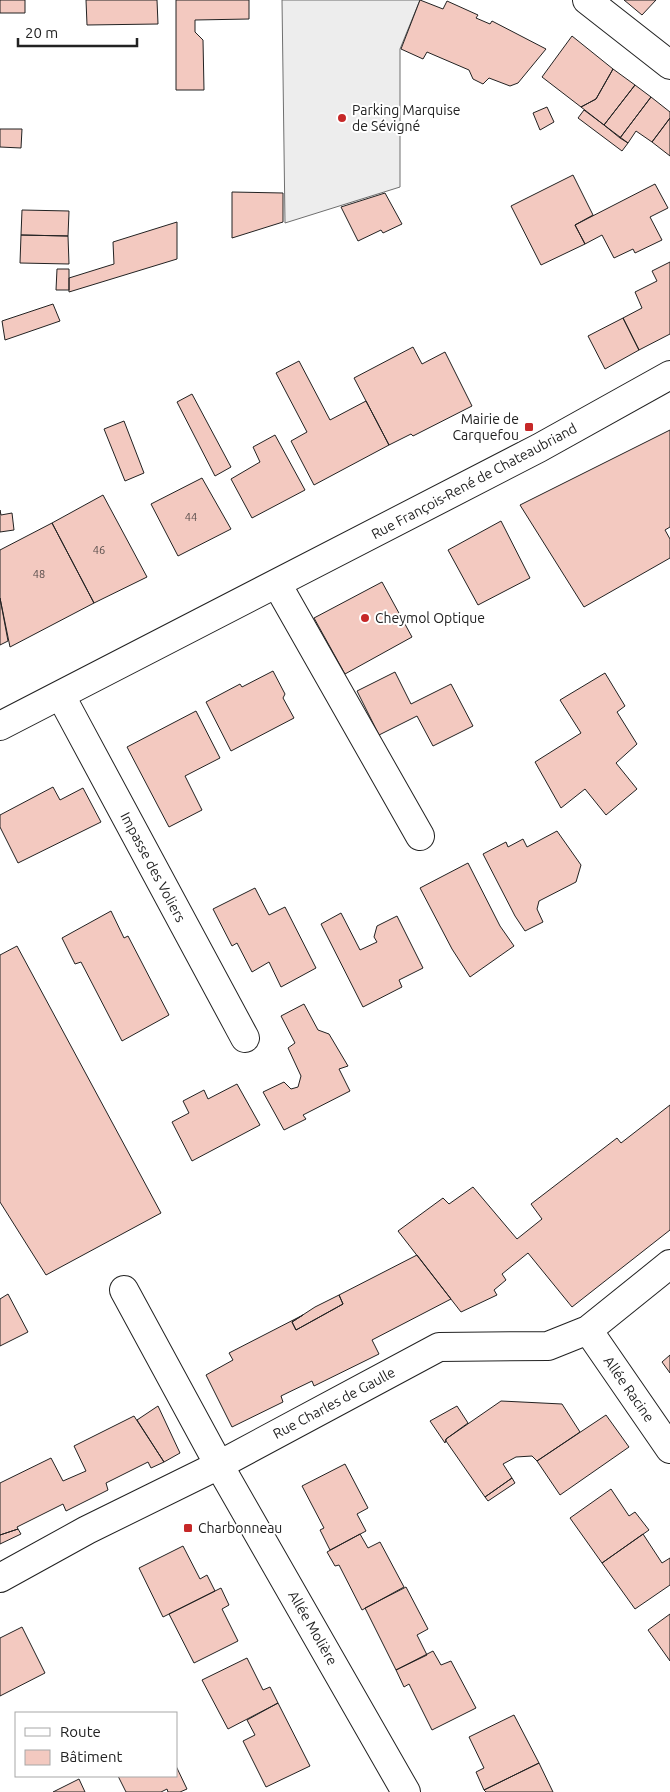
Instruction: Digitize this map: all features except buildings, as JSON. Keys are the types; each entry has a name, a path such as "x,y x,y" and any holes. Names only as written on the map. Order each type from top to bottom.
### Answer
{"street":[{"path":"587,0 670,65"},
{"name":"Rue François-René de Chateaubriand","path":"0,726 573,430 670,375"},
{"path":"277,584 420,836"},
{"name":"Impasse des Voliers","path":"61,696 245,1038"},
{"name":"Rue Charles de Gaulle","path":"0,1578 87,1530 219,1465 439,1347 548,1346 588,1330 670,1264"},
{"name":"Allée Molière","path":"124,1290 219,1465 406,1792"},
{"name":"Allée Racine","path":"588,1330 670,1449"}],"shaded area":[{"name":"Parking Marquise de Sévigné","path":"282,0 420,0 400,49 400,187 285,223"}],"place":[{"name":"Parking Marquise de Sévigné","path":"342,118"},
{"name":"Mairie de Carquefou","path":"529,427"},
{"name":"Cheymol Optique","path":"365,618"},
{"name":"Charbonneau","path":"188,1528"}]}
